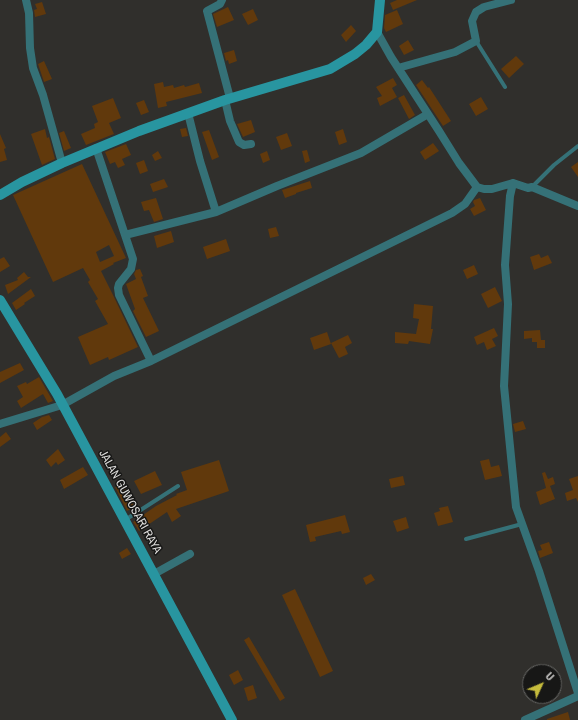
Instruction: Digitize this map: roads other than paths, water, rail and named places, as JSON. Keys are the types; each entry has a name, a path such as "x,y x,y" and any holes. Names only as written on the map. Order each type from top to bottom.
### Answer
{"street":[{"path":"26,0 29,13 30,48 33,68 43,95 62,163"},
{"path":"222,0 220,4 207,11 228,99 230,121 239,142 244,145 251,144"},
{"path":"0,195 22,182 96,148 228,99 330,69 366,45 377,32 380,0"},
{"path":"398,68 455,52 476,42 472,21 476,12 484,7 511,0"},
{"path":"377,32 458,163 477,187 492,189 513,182 528,188 532,187 578,206"},
{"path":"188,113 200,161 216,212"},
{"path":"125,235 216,212 361,153 428,114"},
{"path":"96,148 132,258 131,270 119,284 119,295 151,361"},
{"path":"513,182 510,196 505,265 508,304 504,386 516,507 533,553 578,695 525,720"},
{"path":"0,424 62,405 104,380 125,370 151,361 452,213 465,204 477,187"},
{"name":"JALAN GUWOSARI RAYA","path":"0,300 62,405 232,720"},
{"path":"154,574 190,554"}],"lane":[{"path":"476,42 505,87"},
{"path":"532,187 554,165 578,146"},
{"path":"124,521 178,486"},
{"path":"466,539 522,524"}]}
